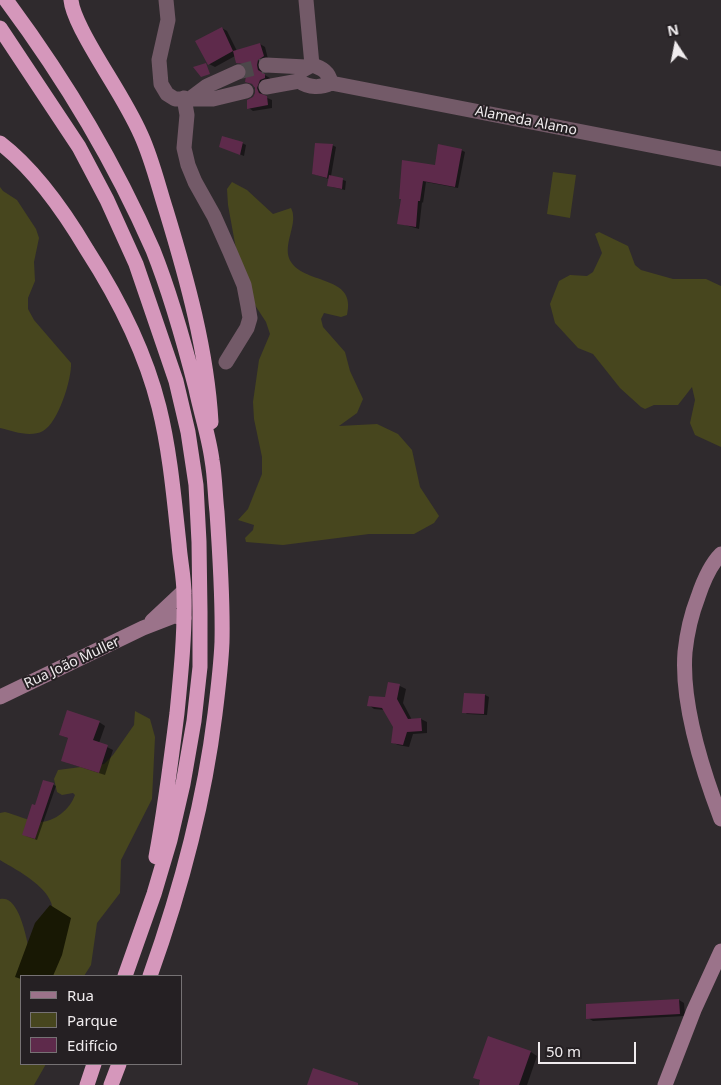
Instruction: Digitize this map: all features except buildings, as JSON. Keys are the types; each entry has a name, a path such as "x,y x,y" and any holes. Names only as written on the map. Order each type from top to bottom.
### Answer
{"highway":[{"path":"6,0 80,107 109,158 149,243 167,289 186,349 212,459"},
{"path":"71,0 75,16 89,43 124,101 141,134 156,174 176,241 203,356 210,398 212,459 220,551 222,644 219,679 211,747 200,802 186,862 150,975"},
{"path":"0,28 74,140 107,200 136,264 176,381 188,432 196,485 199,542 200,667 194,721 183,784 170,840 154,894 125,975"},
{"path":"0,143 31,173 78,236 116,297 136,341 159,406 174,495 184,591 184,618 174,734 154,872 154,894"},
{"path":"87,1085 94,1065"},
{"path":"111,1085 119,1065"}],"street":[{"path":"166,0 168,20 159,60 160,79 167,94 175,99 213,99 246,91"},
{"path":"306,0 306,71 321,68 327,73 331,83"},
{"name":"Alameda Alamo","path":"266,65 306,71"},
{"name":"Alameda Alamo","path":"306,71 309,86 318,87 331,83 721,159"},
{"name":"Alameda Alamo","path":"266,87 306,71"},
{"path":"188,98 238,72"},
{"path":"188,98 184,148 188,165 214,216 244,285 250,318 247,328 226,362"},
{"path":"721,554 703,581 690,620 685,654 690,712 705,773 721,819"},
{"path":"143,628 184,591"},
{"path":"143,628 174,616 184,618"},
{"name":"Rua João Muller","path":"0,697 143,628"},
{"path":"665,1085 694,1010 721,951"}],"green space":[{"path":"553,172 576,175 570,218 547,214"},
{"path":"232,182 247,190 273,214 291,208 293,220 288,251 291,262 298,269 338,287 345,293 348,302 347,315 341,317 324,313 321,319 323,327 345,352 350,371 363,399 357,413 339,426 377,424 398,434 412,450 420,487 439,516 434,523 414,534 369,534 283,545 246,542 245,538 253,530 254,525 238,520 248,509 262,474 262,457 254,419 253,402 259,360 270,334 266,322 249,296 240,271 228,205 227,189"},
{"path":"0,187 17,200 36,229 39,238 34,262 35,281 28,298 28,309 34,320 71,363 67,389 59,410 49,426 43,431 33,434 0,428"},
{"path":"599,232 628,246 635,265 641,270 673,279 706,279 721,286 721,447 695,435 690,423 695,400 692,387 678,405 654,405 645,409 620,388 593,354 578,348 555,323 550,304 559,281 570,275 587,276 593,272 602,253 595,234"},
{"path":"135,711 150,719 155,737 152,799 121,860 120,893 97,923 91,965 85,975 20,975 20,1065 45,1065 34,1085 0,1085 0,899 8,900 14,905 19,914 32,967 48,930 53,912 47,895 41,888 25,875 0,860 0,813 5,812 39,822 51,820 61,814 70,805 75,795 73,793 62,795 57,792 54,779 58,770 104,764 113,755 134,725"}],"shaded area":[{"path":"50,905 71,918 62,955 53,975 20,975 20,979 15,977 35,923"}],"tunnel":[{"path":"238,72 266,65"}]}
